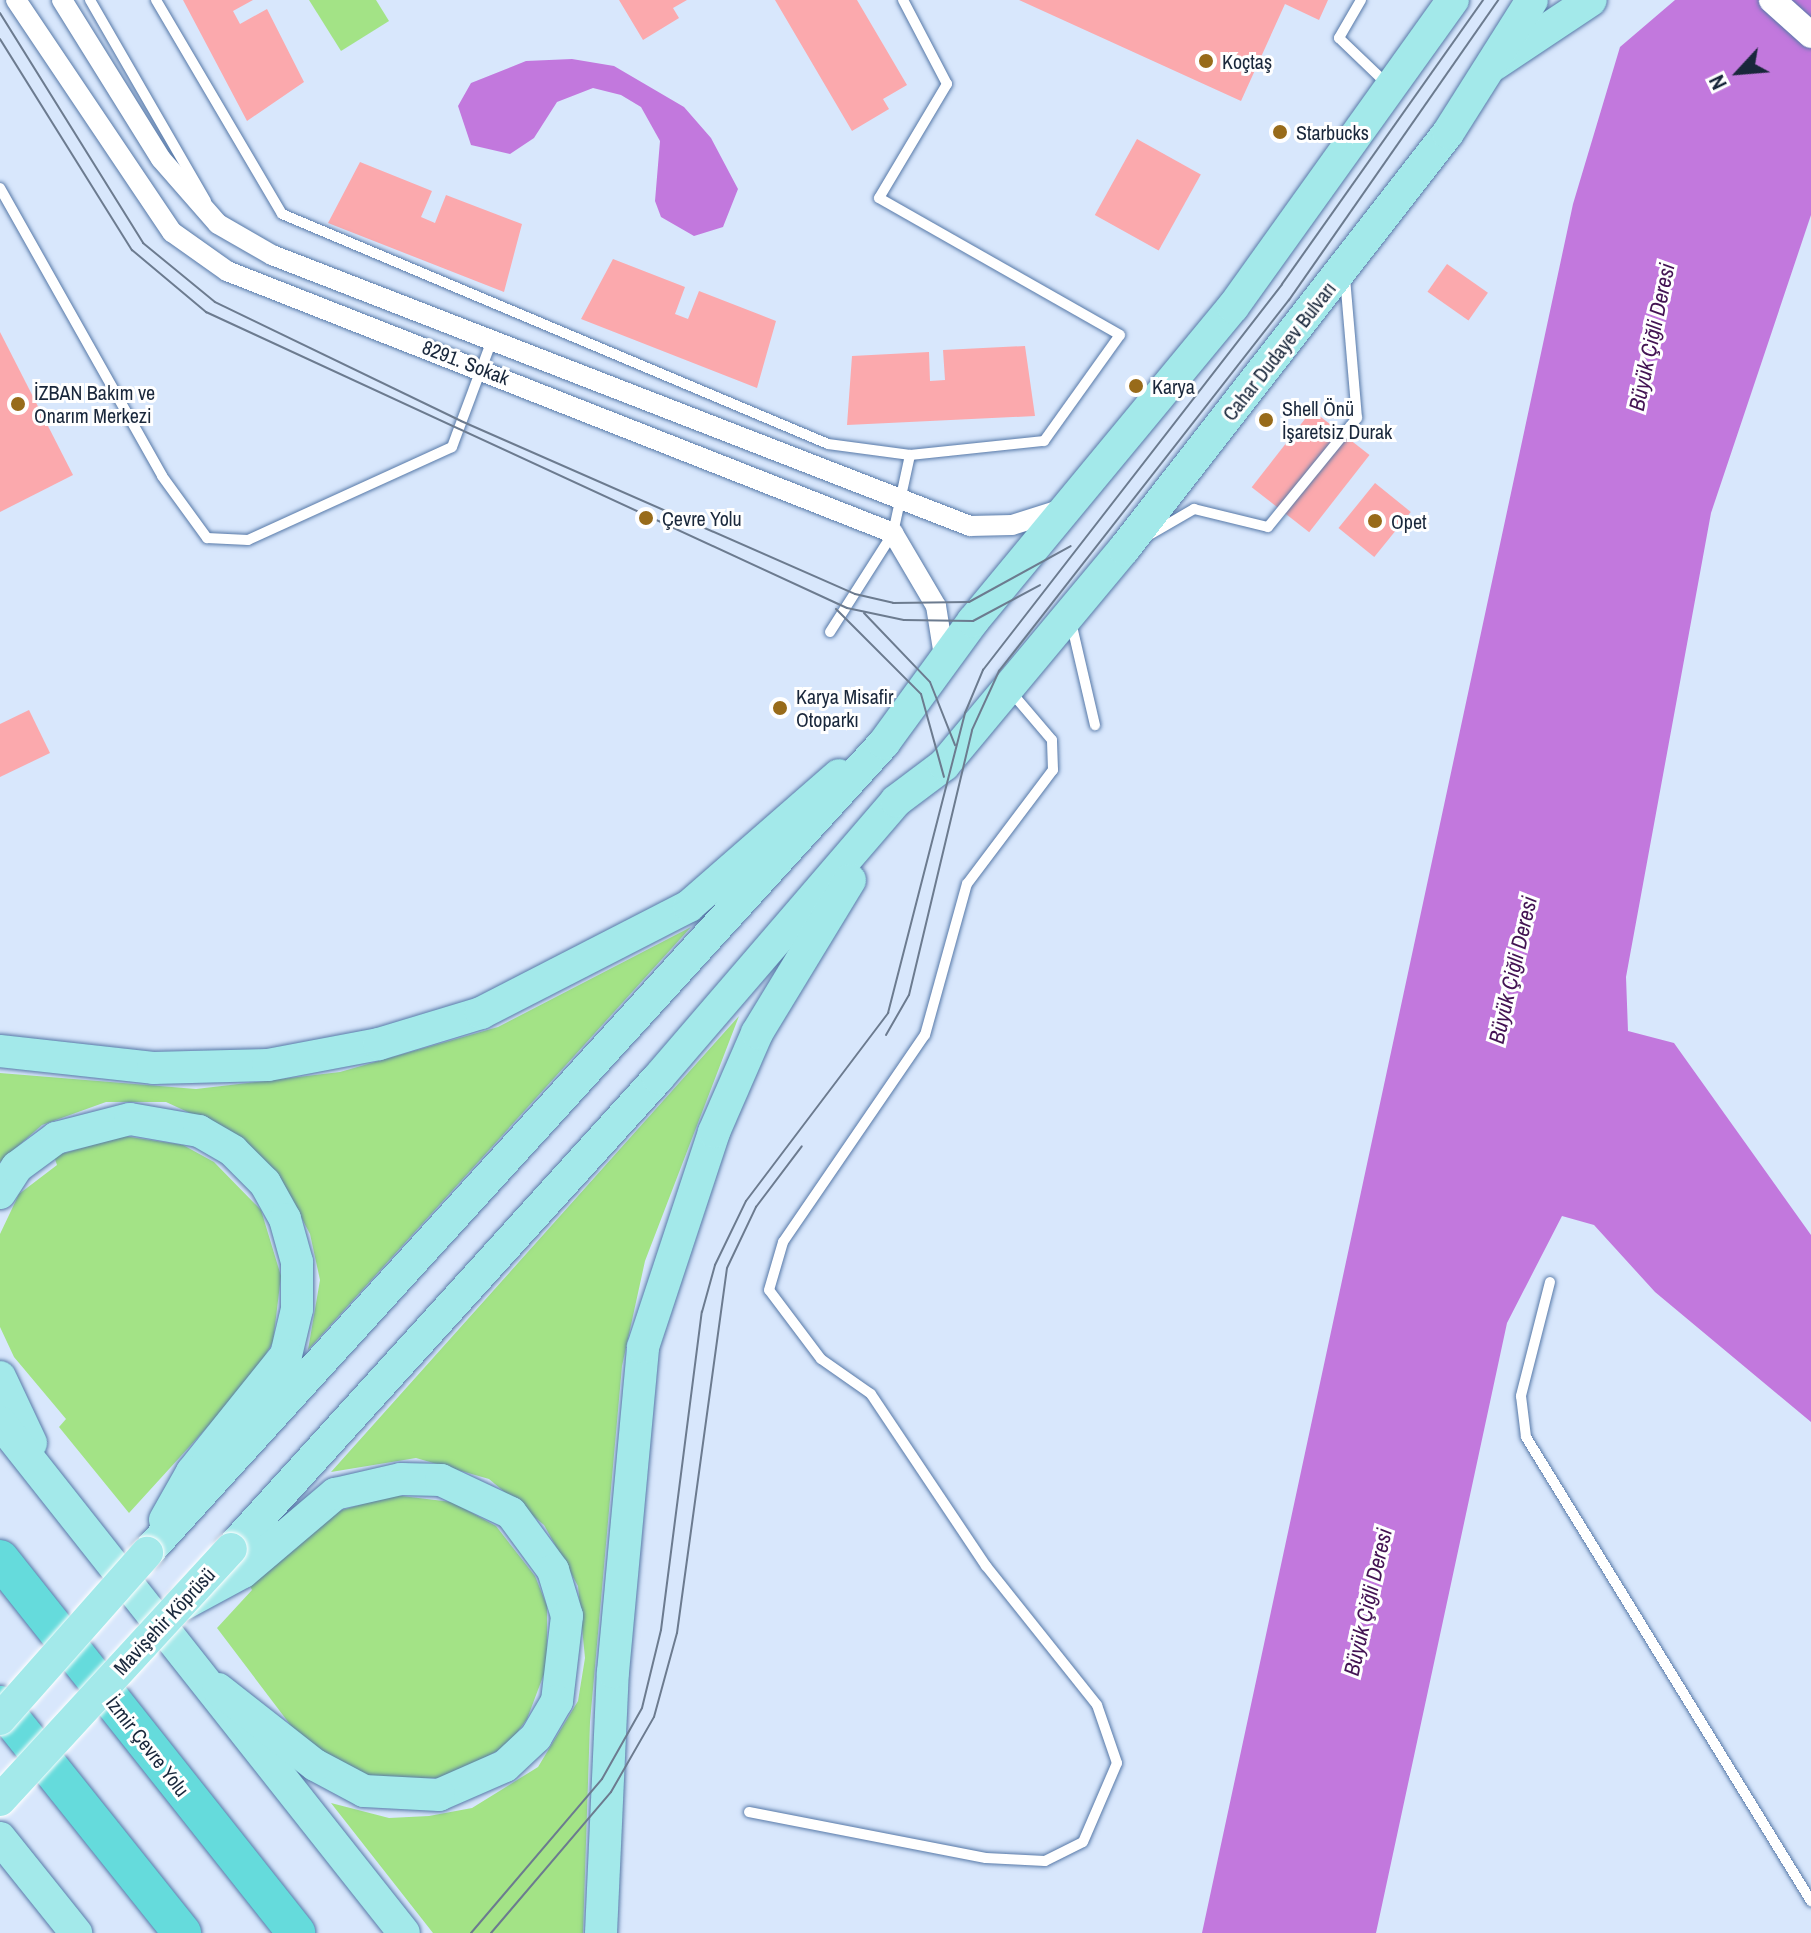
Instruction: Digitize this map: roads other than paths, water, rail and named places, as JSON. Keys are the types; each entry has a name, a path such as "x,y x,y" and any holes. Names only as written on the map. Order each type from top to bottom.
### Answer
{"highway":[{"name":"İzmir Çevre Yolu","path":"0,1559 296,1933"},
{"path":"0,1705 182,1933"}],"main road":[{"path":"198,1484 884,743 1069,507 1233,307 1393,89 1453,0"},
{"name":"Cahar Dudayev Bulvarı","path":"896,801 944,765 1124,549 1344,266 1489,68 1532,0"},
{"path":"1489,68 1591,0"},
{"path":"0,1051 153,1068 268,1065 379,1044 481,1013 689,906 808,797 884,743"},
{"path":"237,1560 896,801"},
{"path":"601,1933 614,1657 643,1347 709,1147 757,1033 896,801"},
{"path":"0,1193 17,1167 56,1138 130,1119 199,1131 265,1183 297,1262 297,1309 286,1355 147,1553 0,1719"},
{"path":"0,1377 51,1486"},
{"path":"0,1422 218,1689 404,1933"},
{"path":"218,1689 315,1765 364,1791 407,1798 467,1786 505,1766 536,1737 566,1661 567,1616 535,1541 482,1493 441,1480 401,1479 335,1494 237,1560"},
{"name":"Mavişehir Köprüsü","path":"0,1800 171,1611 237,1560"},
{"path":"0,1838 61,1920 76,1933"}],"street":[{"name":"8291. Sokak","path":"16,0 172,232 227,271 484,367 893,533"},
{"name":"8291. Sokak","path":"62,0 161,159 218,224 272,255 970,526 1012,525 1069,507"},
{"path":"1772,0 1811,35"},
{"path":"893,533 936,606 945,662"}],"lane":[{"path":"90,0 171,129 218,224"},
{"path":"156,0 282,214 828,444 910,455 1044,441 1120,335 879,198 947,84 903,0"},
{"path":"1361,0 1339,38 1393,89"},
{"path":"0,188 162,476 207,538 248,540 452,447 492,340"},
{"path":"1124,549 1194,509 1268,527 1357,418 1344,266"},
{"path":"830,632 893,533 903,500 910,455"},
{"path":"1069,614 1095,725"},
{"path":"749,1812 986,1858 1045,1861 1083,1842 1117,1763 1097,1705 986,1566 871,1394 821,1359 769,1290 783,1242 925,1035 967,884 1053,770 1052,740 1007,687"},
{"path":"1550,1282 1521,1396 1526,1437 1811,1901"}],"water":[{"name":"Büyük Çiğli Deresi","path":"1675,0 1811,0 1811,215 1711,513 1626,977 1628,1031 1674,1043 1811,1235 1811,1422 1655,1292 1594,1225 1562,1216 1507,1323 1376,1933 1202,1933 1573,204 1620,47"},
{"path":"572,59 614,66 684,107 711,138 738,189 723,227 694,236 661,217 655,201 660,141 641,107 621,95 593,88 557,102 534,138 510,154 471,145 458,106 471,83 526,61"}],"tram line":[{"path":"471,1933 602,1779 642,1708 661,1630 702,1312 715,1265 746,1201 888,1013 965,713 983,670 1282,284 1483,0"},
{"path":"886,1035 909,995 972,730 999,671 1289,300 1498,0"},
{"path":"0,13 143,243 215,302 461,421 855,594 893,603 969,602 1071,546"},
{"path":"0,39 132,250 206,312 847,608 904,620 973,621 1040,585"},
{"path":"836,609 921,694 944,777"},
{"path":"864,613 930,682 955,745"},
{"path":"491,1933 611,1792 654,1717 677,1633 727,1268 756,1207 802,1146"}],"place":[{"name":"Koçtaş","path":"1206,61"},
{"name":"Starbucks","path":"1280,132"},
{"name":"Karya","path":"1136,386"},
{"name":"İZBAN Bakım ve Onarım Merkezi","path":"18,404"},
{"name":"Shell Önü İşaretsiz Durak","path":"1266,420"},
{"name":"Çevre Yolu","path":"646,518"},
{"name":"Opet","path":"1375,521"},
{"name":"Karya Misafir Otoparkı","path":"780,708"}]}
